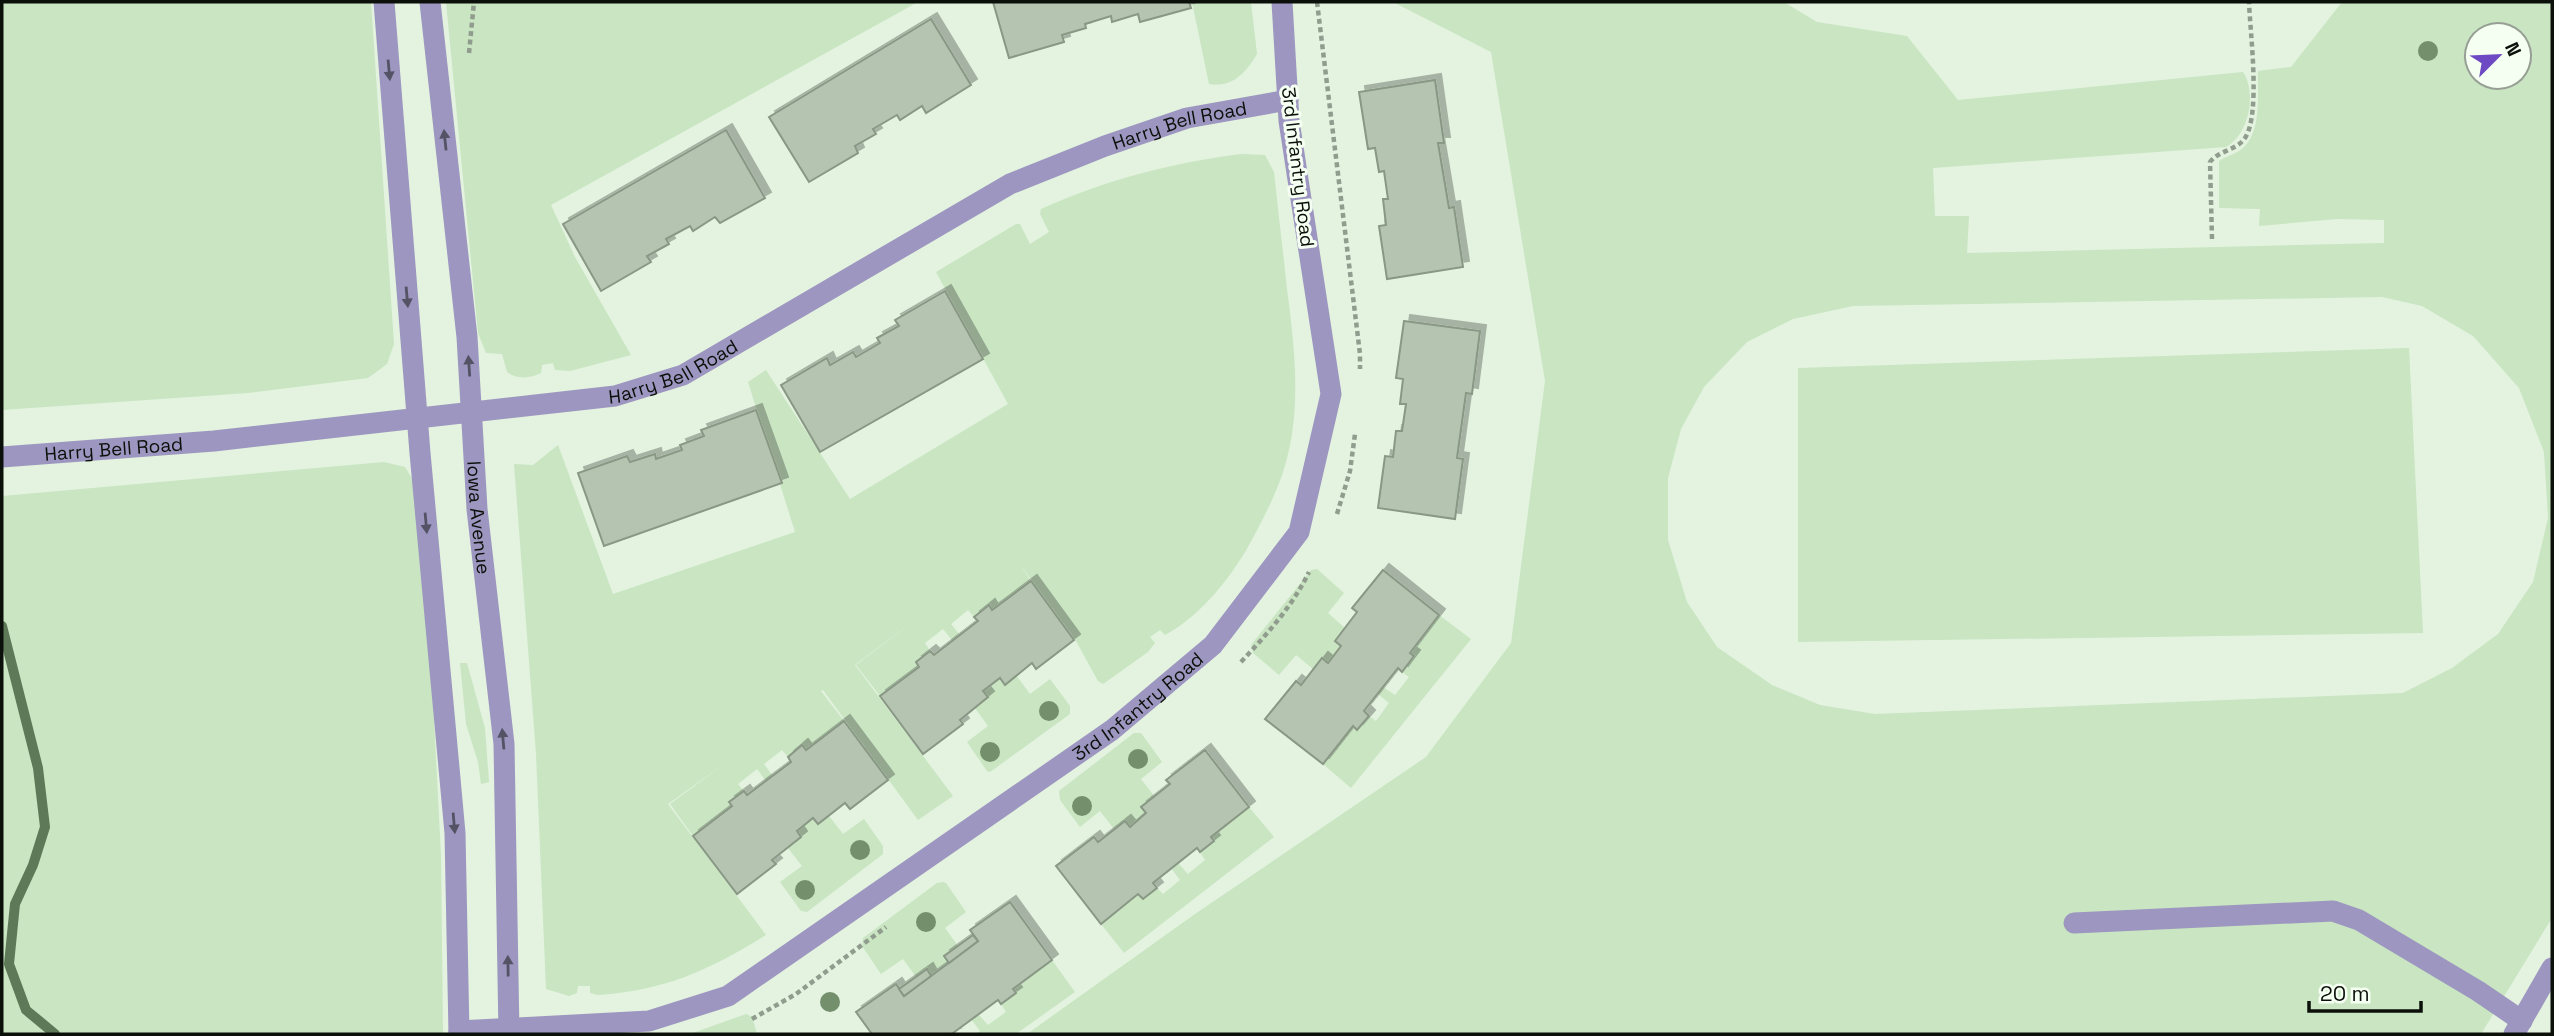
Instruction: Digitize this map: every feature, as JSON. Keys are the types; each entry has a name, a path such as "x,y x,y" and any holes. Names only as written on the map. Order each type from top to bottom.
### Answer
{"street":[{"path":"384,2 417,418 455,833 459,1032"},
{"name":"Iowa Avenue","path":"430,2 467,337 477,509 504,744 509,1032"},
{"name":"3rd Infantry Road","path":"459,1032 509,1032 649,1021 728,996 1112,730 1213,645 1298,532 1331,394 1291,134 1282,2"},
{"name":"Harry Bell Road","path":"2,457 214,441 615,396 683,375 1010,184 1105,146 1187,118 1288,100"},
{"path":"2074,923 2333,911 2359,920 2478,991 2518,1027 2552,968"}],"path":[{"path":"1317,2 1360,354 1359,381"},
{"path":"2212,239 2210,162 2215,156 2238,146 2246,137 2251,123 2253,103 2249,2"},
{"path":"1335,519 1350,471 1355,433"},
{"path":"1238,666 1270,631 1299,592 1310,571"},
{"path":"743,1023 796,994 886,926"}],"green space":[{"path":"2,2 371,2 394,344 387,364 368,378 248,393 2,410"},
{"path":"446,2 918,2 551,205 575,257 631,355 570,371 555,370 553,363 542,365 541,373 524,377 507,372 502,354 486,353 478,333"},
{"path":"1192,2 1251,2 1257,54 1248,67 1232,81 1218,85 1209,84"},
{"path":"1393,2 1784,2 1817,22 1907,36 1958,100 2243,72 2249,91 2248,113 2240,133 2226,147 1933,168 1935,216 1969,216 1967,253 2384,243 2384,220 2337,219 2259,226 2260,209 2219,208 2219,161 2239,151 2252,135 2257,114 2258,71 2291,67 2342,2 2552,2 2552,918 2481,1034 1027,1034 1195,914 1426,757 1511,643 1545,381 1491,52","holes":["2382,297 2422,306 2473,336 2519,388 2544,452 2548,518 2533,582 2498,634 2452,668 2403,693 1875,714 1820,705 1772,685 1717,647 1687,602 1668,540 1668,478 1681,429 1704,387 1747,342 1793,319 1853,306"]},
{"path":"1241,154 1265,155 1274,172 1292,334 1295,402 1290,447 1277,489 1248,547 1222,585 1201,608 1178,627 1165,635 1160,630 1150,637 1155,643 1148,652 1103,684 1098,681 1076,641 1019,563 1031,581 992,610 988,606 974,617 968,610 951,624 960,635 952,640 943,629 925,643 930,651 916,662 919,667 880,696 856,665 924,613 855,665 953,796 918,820 823,690 821,691 844,721 806,750 802,745 788,757 782,750 764,764 772,775 766,781 757,769 738,784 744,791 729,802 732,806 693,836 670,804 727,762 668,804 766,935 706,968 666,983 598,995 590,993 590,986 578,986 577,993 569,996 546,989 536,754 514,464 533,465 558,445 613,594 795,532 748,382 766,370 850,499 1008,404 936,272 1016,224 1020,224 1030,244 1049,232 1040,214 1041,209 1089,189 1189,162"},
{"path":"2409,348 2423,633 1798,642 1798,368"},
{"path":"384,462 405,467 413,480 430,644 441,855 443,1034 2,1034 2,496"},
{"path":"1317,569 1344,593 1328,613 1345,628 1335,641 1341,646 1328,663 1321,658 1313,669 1296,655 1279,675 1253,653 1251,645 1311,570"},
{"path":"1439,615 1471,639 1351,788 1323,764 1353,726 1358,730 1369,716 1376,721 1389,703 1378,694 1383,687 1395,695 1409,677 1402,672 1414,657 1410,653"},
{"path":"460,663 467,663 485,728 489,782 481,784 478,762 466,724"},
{"path":"1016,675 1030,694 1050,679 1070,706 1070,714 990,772 967,742 988,726 975,708 988,697 983,691 1000,678 1005,684"},
{"path":"1134,733 1141,733 1162,762 1141,779 1155,797 1146,813 1130,827 1125,821 1114,829 1100,811 1080,827 1060,800 1059,791"},
{"path":"1249,807 1274,837 1124,953 1101,924 1138,894 1143,899 1157,888 1163,894 1180,880 1171,868 1178,863 1188,874 1205,860 1200,852 1214,841 1211,837"},
{"path":"829,816 843,834 864,819 883,846 883,854 807,912 801,911 780,882 802,866 788,848 801,837 797,831 813,818 818,824"},
{"path":"943,882 966,912 945,928 958,946 944,956 949,963 931,976 927,969 916,977 903,959 881,974 862,946 863,938 937,883"},
{"path":"1052,960 1075,992 1016,1034 976,1034 980,1031 971,1019 978,1014 988,1025 1006,1012 1001,1004 1016,994 1013,989"},
{"path":"746,1014 752,1017 757,1034 690,1034"}],"building":[{"path":"993,2 1189,2 1191,8 1140,22 1138,14 1112,22 1111,16 1085,24 1086,28 1062,35 1064,42 1009,58"},
{"path":"931,19 971,85 926,113 922,106 900,120 897,115 873,129 876,134 855,146 858,153 809,182 769,117"},
{"path":"1435,80 1444,143 1438,143 1449,208 1454,207 1463,267 1387,279 1379,226 1386,225 1383,199 1388,199 1384,171 1379,172 1375,148 1368,149 1359,92"},
{"path":"726,130 765,198 720,223 715,217 693,231 690,226 666,239 669,244 647,256 651,262 601,291 563,224"},
{"path":"945,291 983,359 820,452 781,385 827,358 830,365 853,352 856,357 880,343 877,338 899,326 895,320"},
{"path":"1404,321 1480,331 1472,394 1466,393 1457,458 1463,459 1455,519 1378,508 1385,456 1393,457 1396,431 1402,431 1406,404 1400,404 1403,379 1396,378"},
{"path":"756,410 782,483 604,546 578,473 627,456 630,462 655,454 656,459 682,450 680,445 704,436 701,430"},
{"path":"1383,570 1439,615 1410,653 1414,656 1402,672 1398,668 1364,711 1369,716 1357,730 1353,726 1323,764 1265,719 1296,681 1301,685 1322,658 1328,663 1341,646 1335,641 1357,612 1352,608"},
{"path":"1031,581 1074,640 1036,669 1032,663 1005,685 1000,678 983,691 988,697 960,720 963,724 923,754 880,696 919,667 916,662 930,651 934,655 978,621 974,617 989,605 992,610"},
{"path":"844,721 888,780 850,809 845,803 818,824 813,818 797,831 801,837 772,860 776,864 737,894 693,836 732,806 729,802 744,791 747,795 791,762 788,757 802,745 806,750"},
{"path":"1205,750 1249,807 1211,837 1214,841 1200,852 1197,848 1153,883 1157,888 1143,899 1138,894 1101,924 1056,866 1094,837 1098,842 1125,821 1130,827 1146,813 1141,807 1170,784 1166,780"},
{"path":"1010,902 1052,960 1013,989 1016,993 1001,1004 998,1000 954,1034 872,1034 856,1012 896,984 904,996 978,941 970,930"},
{"path":"973,935 978,941 949,963 944,956"},
{"path":"927,969 931,976 904,996 899,989"}],"waterway":[{"path":"2,626 38,768 45,827 33,865 15,904 9,964 26,1010 55,1034"}]}
